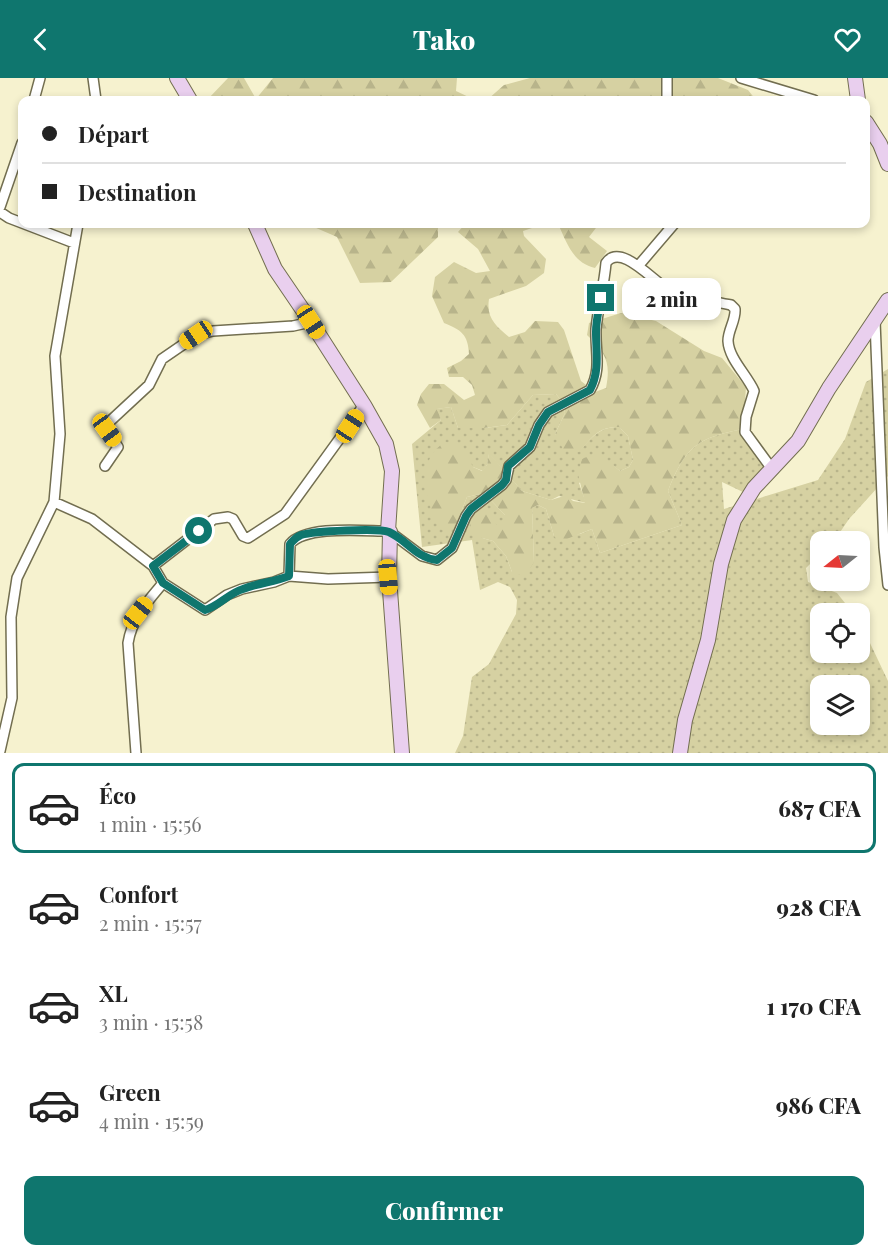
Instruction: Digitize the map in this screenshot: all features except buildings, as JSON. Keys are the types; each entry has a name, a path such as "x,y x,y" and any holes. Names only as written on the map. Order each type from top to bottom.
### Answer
{"street":[{"path":"35,96 40,78"},
{"path":"93,78 95,96"},
{"path":"177,78 188,96"},
{"path":"667,78 667,96"},
{"path":"741,78 801,96"},
{"path":"855,78 857,96"},
{"path":"870,128 884,149 888,164"},
{"path":"0,207 18,155"},
{"path":"0,212 18,221"},
{"path":"35,228 74,243"},
{"path":"10,753 0,749 12,698 12,617 17,579 54,502 60,434 55,356 77,228"},
{"path":"257,228 275,269 364,405 386,444 390,458 392,471 388,577 402,753"},
{"path":"639,265 671,228"},
{"path":"289,576 290,544 298,537 315,533 389,532 422,556 437,560 452,548 466,516 471,509 506,480 508,466 530,447 539,425 548,412 590,390 598,362 596,332 606,263 615,256 639,265 659,285 673,292 731,305 735,309 728,342 734,358 754,391 746,417 745,432 772,469"},
{"path":"680,753 685,720 708,640 727,538 741,507 754,488 798,441 829,388 881,316 888,300"},
{"path":"881,316 884,547 888,585"},
{"path":"105,466 118,447 107,430 107,424 149,385 165,356 202,333 293,326 311,322"},
{"path":"153,566 214,519 228,517 233,519 243,536 248,538 276,521 285,514 364,405"},
{"path":"54,502 92,519 153,566 163,583 205,610 227,595 289,576 328,579 388,577"},
{"path":"136,753 129,633 138,613 163,583"}],"green space":[{"path":"228,78 244,78 254,96 211,96"},
{"path":"273,78 457,78 456,91 467,96 258,96"},
{"path":"530,78 718,78 748,90 753,96 492,96 504,85"},
{"path":"316,228 438,228 438,237 391,282 360,283 337,237"},
{"path":"462,228 532,228 523,231 524,236 546,259 544,273 526,286 489,299 489,311 496,325 509,337 525,332 535,321 558,322 564,330 581,381 595,392 606,388 608,372 603,353 587,335 589,323 621,313 656,321 704,351 722,358 746,387 743,429 714,436 695,446 681,464 668,491 682,525 600,553 592,529 559,542 554,536 546,509 538,505 532,508 534,562 527,573 518,575 512,572 506,556 493,541 482,538 472,530 469,520 474,514 485,510 497,525 505,523 505,515 484,493 467,497 455,527 442,530 427,496 426,471 429,459 436,449 446,442 463,447 473,467 482,471 487,465 489,453 522,491 551,500 567,495 573,501 585,503 578,474 582,459 598,456 620,471 629,467 633,460 628,436 619,427 600,431 579,452 563,449 555,434 565,413 563,403 556,394 533,395 507,425 458,428 451,407 437,409 441,420 430,428 417,405 421,394 429,384 444,384 464,400 475,395 472,385 463,377 449,377 447,368 469,354 467,342 463,334 444,323 432,296 435,277 454,262 476,273 490,271 478,249 458,232"},
{"path":"560,228 596,228 589,237 607,251 595,268 581,262 568,245"},
{"path":"888,369 888,476 841,531 810,531 810,564 806,568 810,591 832,591 837,593 845,603 810,603 810,663 870,663 870,643 888,681 888,753 455,753 463,736 472,677 489,664 516,614 517,600 510,587 498,582 480,590 472,540 422,547 412,444 441,420 436,409 451,407 458,428 485,428 507,425 533,395 556,394 563,403 565,413 555,434 579,451 596,434 612,427 619,427 628,436 633,460 629,467 620,471 612,465 579,483 586,503 559,496 551,500 522,491 489,454 483,471 473,467 455,527 467,497 484,493 505,515 505,524 497,526 482,538 493,541 506,556 512,572 534,562 532,508 538,505 546,509 554,536 580,534 592,529 600,553 682,525 668,491 688,454 695,446 714,436 743,429 769,465 743,492 722,482 724,509 818,480 845,439 866,382"}],"route":[{"path":"199,531 153,566 163,583 205,610 210,609 227,595 289,576 290,544 305,534 388,531 422,556 437,560 452,548 471,509 495,492 506,480 508,466 530,447 539,425 548,412 590,390 598,362 596,332 601,298"}]}
